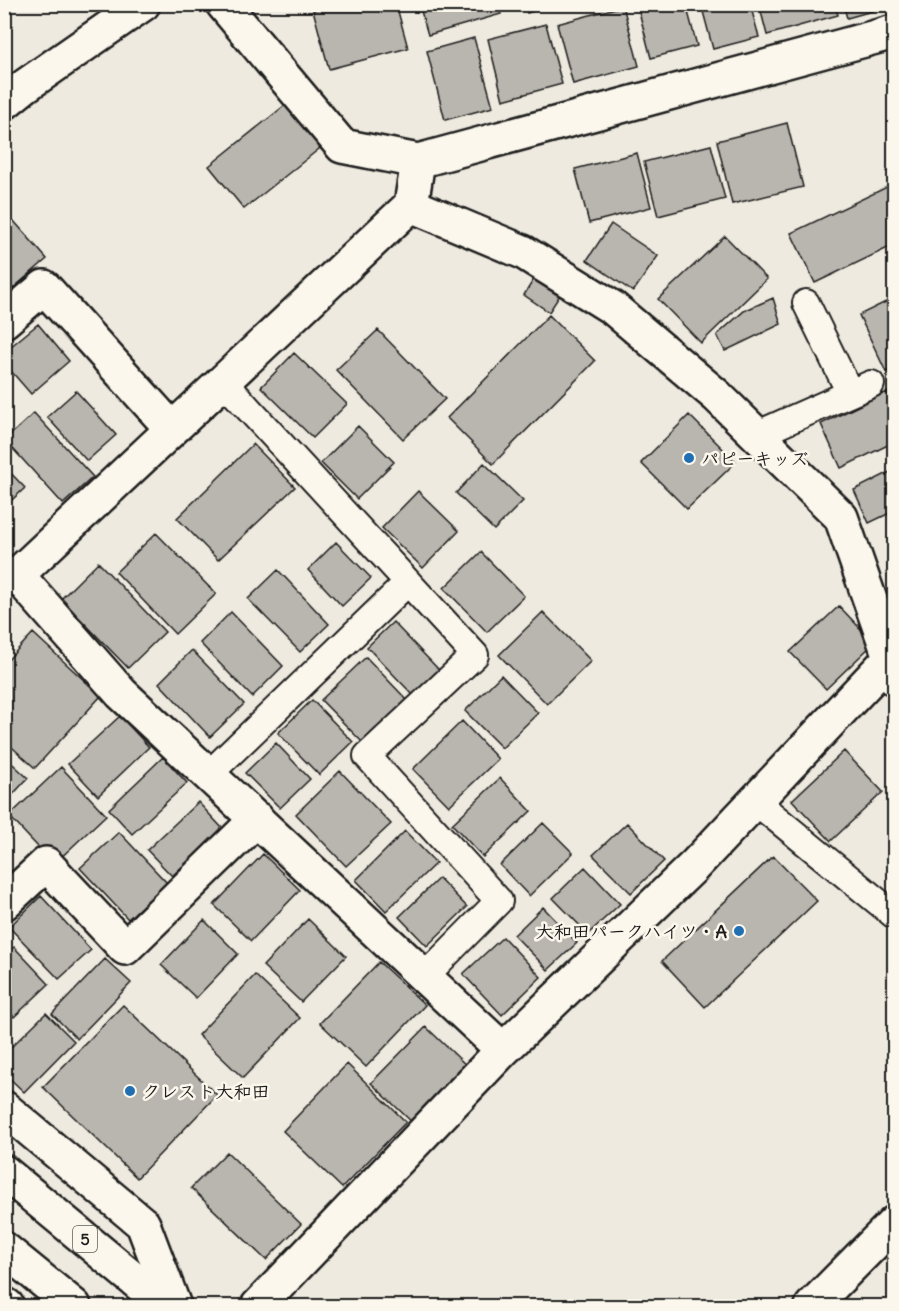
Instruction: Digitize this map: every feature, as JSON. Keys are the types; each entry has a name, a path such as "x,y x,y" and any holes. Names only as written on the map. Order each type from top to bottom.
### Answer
{"street":[{"path":"4,103 142,4"},
{"path":"223,4 342,146 418,161 894,32"},
{"path":"418,161 411,205 11,581 122,693 503,1050"},
{"path":"258,1306 503,1050 694,866 755,801 893,663 841,518 717,396 613,308 523,252 411,205"},
{"path":"4,321 44,287 172,429"},
{"path":"4,903 46,864 125,948 256,819"},
{"path":"4,1108 143,1224 174,1306"},
{"name":"5","path":"4,1172 166,1306"},
{"path":"812,1306 894,1223"},
{"path":"4,1248 74,1306"}],"lane":[{"path":"756,435 860,388 806,303"},
{"path":"223,381 475,655 367,756 500,900 424,977"},
{"path":"208,774 408,582"},
{"path":"755,801 894,915"}],"building":[{"path":"332,4 396,4 408,48 329,69 313,10"},
{"path":"419,4 498,4 501,14 428,35"},
{"path":"524,4 556,4 527,13"},
{"path":"637,4 686,4 697,46 651,58"},
{"path":"701,4 750,4 759,37 713,49"},
{"path":"759,4 835,4 838,15 767,35"},
{"path":"843,4 894,4 894,5 847,18"},
{"path":"623,6 639,66 573,84 557,24"},
{"path":"546,24 562,84 503,100 488,39"},
{"path":"474,38 493,107 445,120 427,51"},
{"path":"289,102 324,145 244,209 209,166"},
{"path":"787,123 803,187 732,204 717,141"},
{"path":"711,145 725,199 658,216 644,162"},
{"path":"637,153 651,207 589,223 575,169"},
{"path":"889,186 894,198 894,245 815,283 791,233"},
{"path":"13,220 47,259 4,296 4,228"},
{"path":"611,224 658,256 633,292 587,260"},
{"path":"725,236 767,279 701,343 658,299"},
{"path":"537,274 562,292 549,312 524,295"},
{"path":"773,298 781,324 725,351 717,335 744,311"},
{"path":"894,298 894,368 886,372 859,315"},
{"path":"549,315 595,361 493,464 447,418"},
{"path":"38,324 69,361 31,394 4,363 4,352"},
{"path":"378,330 445,399 403,439 336,370"},
{"path":"294,353 347,404 313,438 261,387"},
{"path":"76,391 116,435 87,461 47,417"},
{"path":"887,392 894,408 894,442 841,468 821,424"},
{"path":"34,413 93,477 63,504 5,440"},
{"path":"689,415 736,462 687,509 641,463"},
{"path":"358,426 394,462 357,499 321,463"},
{"path":"253,444 295,487 218,560 177,518"},
{"path":"484,463 523,501 494,530 456,493"},
{"path":"4,466 25,488 4,507"},
{"path":"894,470 894,511 869,523 854,490"},
{"path":"418,491 459,531 423,568 382,528"},
{"path":"156,533 216,594 175,634 116,572"},
{"path":"336,542 371,578 342,606 308,570"},
{"path":"481,552 524,596 487,632 444,588"},
{"path":"98,562 165,632 128,668 61,599"},
{"path":"278,570 329,624 300,652 248,599"},
{"path":"839,606 874,643 826,689 790,652"},
{"path":"231,612 283,666 252,697 200,643"},
{"path":"543,612 591,661 547,704 499,655"},
{"path":"393,622 440,671 414,696 367,647"},
{"path":"33,633 101,696 35,768 4,740 4,664"},
{"path":"192,650 244,704 210,737 159,683"},
{"path":"366,657 408,701 364,744 321,700"},
{"path":"501,675 538,713 502,748 465,711"},
{"path":"312,700 353,742 319,775 278,733"},
{"path":"120,716 149,747 98,796 68,764"},
{"path":"462,721 498,759 449,806 413,769"},
{"path":"276,743 310,779 280,808 245,773"},
{"path":"844,751 883,792 831,841 792,800"},
{"path":"4,756 28,778 4,804"},
{"path":"163,757 187,783 132,834 109,809"},
{"path":"61,767 106,815 54,864 9,816"},
{"path":"340,771 391,824 346,866 296,814"},
{"path":"500,778 531,811 483,857 452,824"},
{"path":"198,802 223,829 172,876 147,850"},
{"path":"543,823 573,853 529,896 500,865"},
{"path":"627,823 664,861 631,893 593,855"},
{"path":"405,831 436,863 386,911 356,880"},
{"path":"119,832 167,883 128,919 80,868"},
{"path":"263,854 300,890 251,941 214,905"},
{"name":"大和田パークハイツ・A","path":"773,856 817,901 705,1007 662,961"},
{"path":"585,867 620,904 588,934 553,898"},
{"path":"439,878 467,907 427,946 399,917"},
{"path":"41,896 91,950 59,979 9,927"},
{"path":"543,907 577,943 548,970 514,935"},
{"path":"308,919 346,956 301,1002 263,966"},
{"path":"204,920 238,954 196,998 161,965"},
{"path":"503,937 541,977 502,1015 463,974"},
{"path":"14,947 49,984 14,1017 4,1007 4,955"},
{"path":"105,959 131,983 77,1039 52,1014"},
{"path":"379,962 425,1005 366,1067 320,1023"},
{"path":"255,975 300,1018 243,1078 198,1035"},
{"name":"クレスト大和田","path":"123,1005 217,1095 137,1178 43,1087"},
{"path":"46,1013 74,1041 24,1092 4,1073 4,1054"},
{"path":"426,1027 470,1069 416,1126 371,1083"},
{"path":"347,1064 406,1122 342,1188 283,1131"},
{"path":"227,1152 301,1224 266,1260 191,1188"}],"place":[{"name":"パピーキッズ","path":"689,458"},
{"name":"大和田パークハイツ・A","path":"739,931"},
{"name":"クレスト大和田","path":"130,1091"}]}
